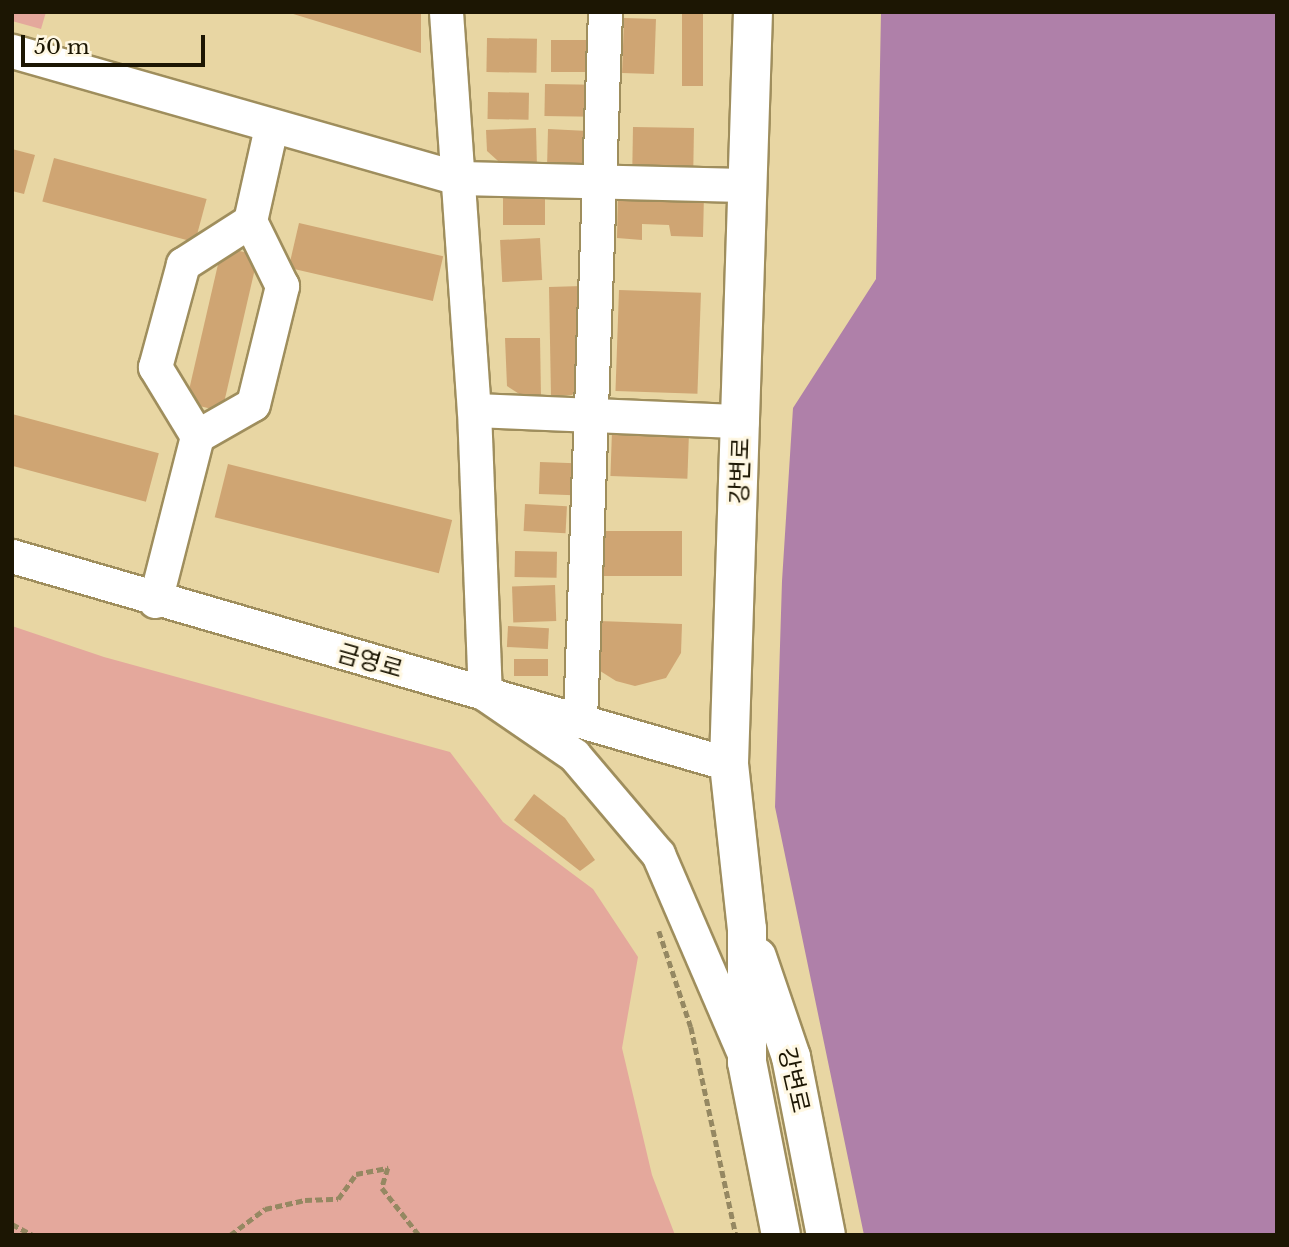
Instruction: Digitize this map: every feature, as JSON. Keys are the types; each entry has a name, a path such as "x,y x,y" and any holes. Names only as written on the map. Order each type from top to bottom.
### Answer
{"main road":[{"name":"강변로","path":"753,12 729,764 747,929 747,1062 781,1235"},
{"name":"강변로","path":"747,929 791,1057 826,1235"}],"street":[{"path":"446,12 474,410 485,694 574,755 657,854 747,1062"},
{"path":"580,720 593,413 605,12"},
{"path":"12,51 457,178 747,185"},
{"path":"197,436 253,404 282,286 250,221 271,127"},
{"path":"155,601 197,436 155,367 183,264 250,221"},
{"path":"474,410 742,421"},
{"name":"금영로","path":"12,556 155,601 729,764"}],"path":[{"path":"659,926 691,1027 736,1235"},
{"path":"230,1235 265,1209 305,1200 338,1199 356,1174 388,1168 382,1188 419,1235"},
{"path":"12,1224 33,1235"}],"shaded area":[{"path":"12,12 46,12 41,29 12,21"},
{"path":"881,12 1277,12 1277,1235 864,1235 775,807 782,581 793,408 876,279"},
{"path":"12,626 104,657 450,752 503,822 593,889 638,957 622,1048 652,1175 675,1235 12,1235"}],"building":[{"path":"421,12 421,53 290,13"},
{"path":"682,12 703,12 703,86 682,86"},
{"path":"624,18 656,19 654,74 622,73"},
{"path":"487,38 537,39 536,73 486,72"},
{"path":"551,40 594,40 594,72 551,72"},
{"path":"545,84 593,85 592,117 544,116"},
{"path":"488,92 529,93 529,120 488,119"},
{"path":"633,127 694,128 693,170 632,169"},
{"path":"536,128 537,168 507,169 487,151 486,130"},
{"path":"548,129 588,131 587,158 577,169 547,168"},
{"path":"12,149 35,155 24,194 12,191"},
{"path":"54,158 207,199 195,242 42,201"},
{"path":"503,191 545,191 545,225 503,225"},
{"path":"618,191 704,194 703,237 671,236 669,225 642,224 642,240 617,238"},
{"path":"299,223 443,256 433,301 289,268"},
{"path":"540,238 542,280 502,282 500,240"},
{"path":"222,247 258,255 222,411 186,403"},
{"path":"582,286 584,381 572,395 551,396 549,287"},
{"path":"619,290 701,293 697,394 615,391"},
{"path":"505,338 540,338 541,397 524,397 507,386"},
{"path":"12,414 159,453 146,502 12,466"},
{"path":"612,431 689,434 687,479 610,476"},
{"path":"540,462 575,463 574,495 539,494"},
{"path":"228,464 452,520 439,573 215,517"},
{"path":"525,504 567,506 566,533 524,531"},
{"path":"604,531 682,531 682,576 604,576"},
{"path":"515,551 557,552 557,578 515,577"},
{"path":"555,585 556,621 513,622 512,587"},
{"path":"599,621 682,624 681,653 666,678 635,686 616,681 597,669"},
{"path":"508,626 549,628 548,649 507,647"},
{"path":"514,659 548,659 548,676 514,676"},
{"path":"534,794 565,818 595,860 580,871 514,820"}]}
